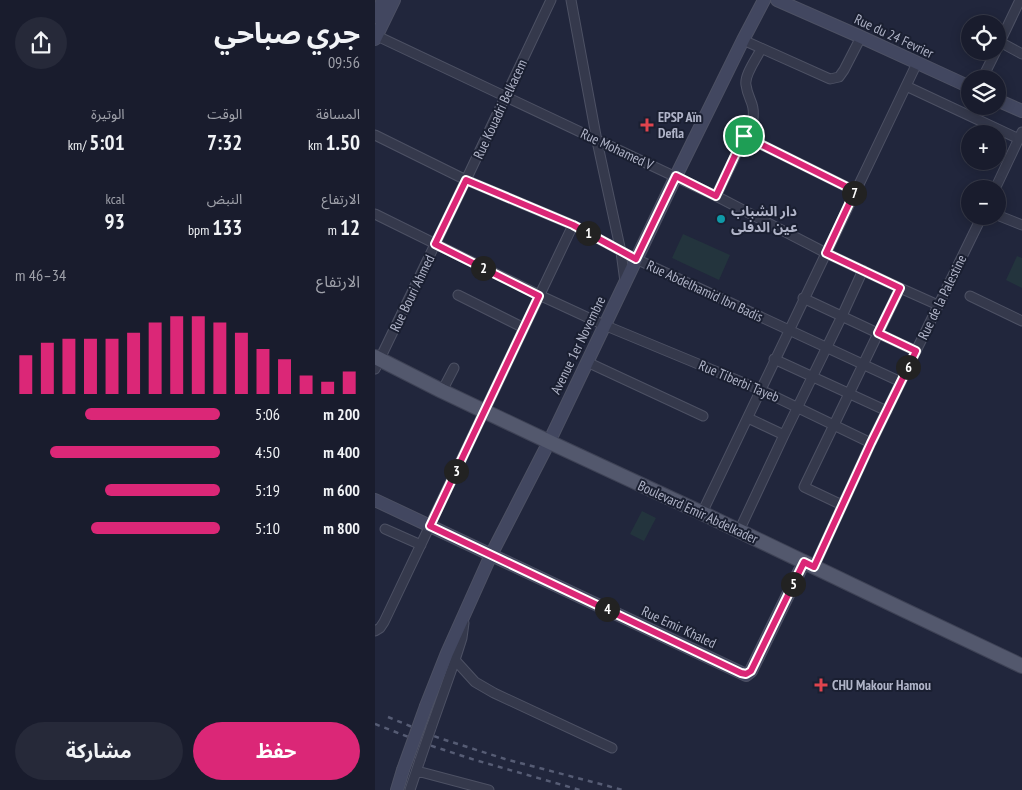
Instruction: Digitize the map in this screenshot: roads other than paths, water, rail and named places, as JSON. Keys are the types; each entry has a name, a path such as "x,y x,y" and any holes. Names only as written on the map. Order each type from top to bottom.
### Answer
{"main road":[{"path":"375,17 383,0"},
{"path":"376,37 394,0"},
{"name":"Avenue 1er Novembre","path":"397,790 426,706 465,611 763,0"},
{"name":"Rue du 24 Fevrier","path":"777,0 961,83"},
{"path":"1006,104 1022,111"},
{"name":"Boulevard Emir Abdelkader","path":"377,362 702,513 1022,666"},
{"name":"Rue Emir Khaled","path":"375,500 746,674 751,671 809,564"}],"street":[{"name":"Rue Kouadri Belkacem","path":"435,244 551,0"},
{"path":"571,0 597,141 621,252 625,283"},
{"path":"1006,31 1021,2"},
{"name":"Rue Mohamed V","path":"376,37 676,176 826,253 938,305"},
{"path":"743,40 830,79 839,77 861,37"},
{"path":"716,196 753,120 754,110 745,83 761,49"},
{"path":"1006,49 1022,54"},
{"path":"702,513 803,298 917,63"},
{"path":"906,86 1020,136 999,180"},
{"name":"Rue Abdelhamid Ibn Badis","path":"375,135 466,180 573,225 621,252 901,382"},
{"path":"744,136 855,191"},
{"name":"Rue Tiberbi Tayeb","path":"375,214 539,296 761,390 871,443"},
{"path":"1006,218 1022,224"},
{"path":"375,631 383,625 573,225"},
{"name":"Rue de la Palestine","path":"809,564 842,505 978,225"},
{"name":"Rue Bouri Ahmed","path":"377,362 435,244"},
{"path":"739,531 863,270"},
{"path":"842,505 804,487 900,288"},
{"path":"458,295 524,328"},
{"path":"970,296 1022,320"},
{"path":"803,298 916,351"},
{"path":"774,359 887,411"},
{"path":"587,362 703,416"},
{"path":"442,391 454,368"},
{"path":"747,418 784,435"},
{"path":"385,529 421,545"},
{"path":"410,790 462,638 465,611"},
{"path":"455,660 475,682 494,693 612,748"},
{"path":"417,771 489,790"}],"railway":[{"path":"388,717 439,738 505,759 623,790"},
{"path":"375,724 475,760 580,790"}],"place":[{"name":"EPSP Aïn Defla","path":"647,125"},
{"name":"دار الشباب عين الدفلى","path":"721,219"},
{"name":"CHU Makour Hamou","path":"821,685"}]}
